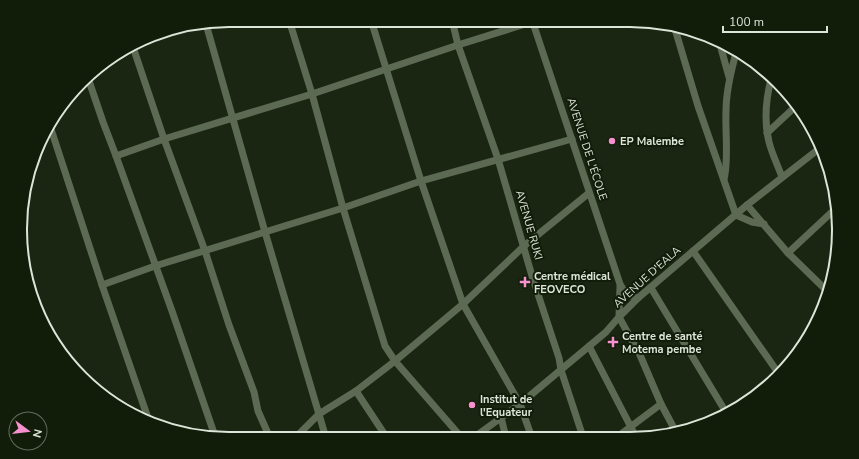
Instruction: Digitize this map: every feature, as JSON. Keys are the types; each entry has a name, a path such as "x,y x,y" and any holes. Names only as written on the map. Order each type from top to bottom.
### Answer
{"street":[{"path":"291,27 312,94 343,208 382,338 395,361 457,432"},
{"path":"374,27 421,181 463,304 520,404 530,432"},
{"name":"AVENUE RUKI","path":"454,27 458,45 498,159 532,276 581,432"},
{"path":"116,156 232,117 312,94 515,27"},
{"name":"AVENUE DE L'ÉCOLE","path":"536,27 620,284"},
{"path":"207,28 265,232 324,432"},
{"path":"676,33 698,106 736,215 752,222 764,224"},
{"path":"721,49 729,79"},
{"path":"134,51 164,139 205,251 229,325 254,392 258,411 267,432"},
{"path":"723,180 726,163 726,108 729,79 735,56"},
{"path":"90,83 102,122 116,156 214,432"},
{"path":"770,83 767,99 767,133 769,143 782,177"},
{"path":"767,133 792,109"},
{"path":"52,132 102,285 147,414"},
{"path":"102,285 155,266 343,208 421,181 572,139"},
{"name":"AVENUE D'EALA","path":"481,432 501,416 520,404 561,370 606,332 638,298 693,250 747,205 816,151"},
{"path":"301,432 319,414 356,391 395,361 463,304 524,246 590,192"},
{"path":"747,205 788,253 823,287"},
{"path":"788,253 831,212"},
{"path":"693,250 777,369"},
{"path":"620,284 626,293 638,298"},
{"path":"620,284 619,317 640,355 661,404 673,427"},
{"path":"651,288 724,409"},
{"path":"589,346 634,432"},
{"path":"356,391 383,432"},
{"path":"623,432 661,404"},
{"path":"501,416 505,432"}],"place":[{"name":"EP Malembe","path":"612,141"},
{"name":"Centre médical FEOVECO","path":"525,282"},
{"name":"Centre de santé Motema pembe","path":"613,342"},
{"name":"Institut de l'Equateur","path":"472,405"}]}
